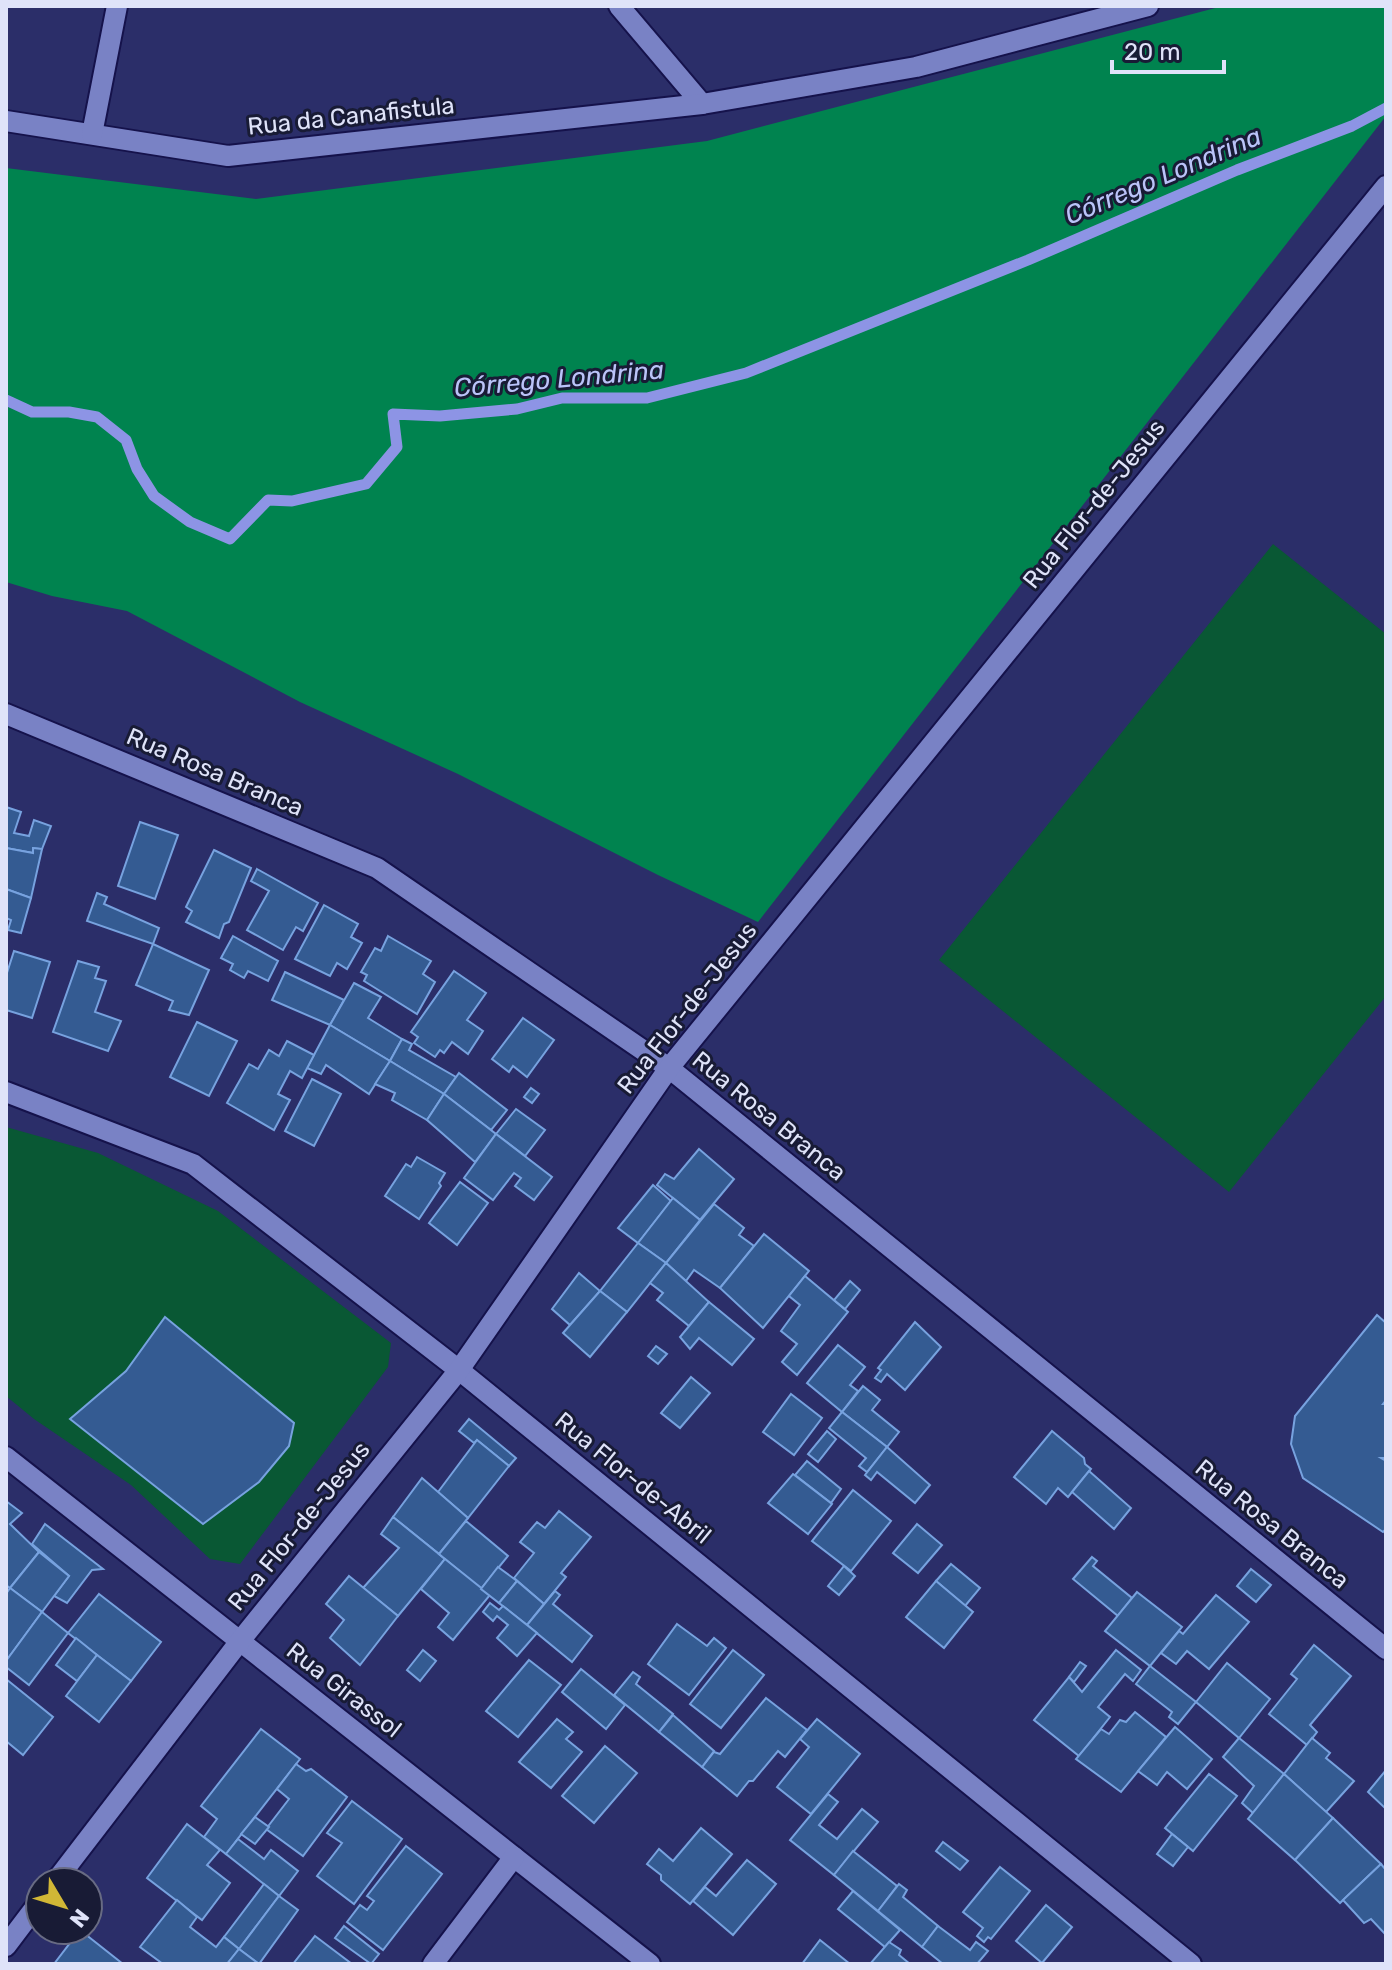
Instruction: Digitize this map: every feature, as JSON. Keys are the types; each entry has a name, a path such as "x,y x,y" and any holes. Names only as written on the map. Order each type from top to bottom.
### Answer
{"street":[{"path":"92,134 117,6"},
{"path":"619,6 702,104"},
{"name":"Rua da Canafistula","path":"6,121 228,156 702,104 916,67 1143,7"},
{"name":"Rua Flor-de-Jesus","path":"67,1866 240,1641 459,1370 669,1068 1386,186"},
{"name":"Rua Rosa Branca","path":"6,714 377,868 669,1068 1386,1649"},
{"name":"Rua Flor-de-Abril","path":"6,1092 193,1164 459,1370 1191,1964"},
{"name":"Rua Girassol","path":"6,1457 650,1964"},
{"path":"433,1964 514,1857"},
{"path":"6,1946 24,1922"}],"green space":[{"path":"1223,6 1386,6 1386,116 758,922 458,774 300,702 127,611 52,596 6,582 6,168 256,199 707,141"},
{"path":"1273,544 1386,634 1386,996 1229,1192 939,960"},
{"path":"6,1127 98,1153 218,1211 391,1343 388,1367 240,1564 210,1559 131,1485 34,1419 6,1396"}],"building":[{"path":"6,807 21,812 14,833 29,836 34,820 51,826 42,849 33,848 33,853 6,848"},
{"path":"140,822 178,835 155,899 118,886"},
{"path":"6,848 33,853 33,848 42,849 31,898 6,889"},
{"path":"214,850 251,868 229,922 224,924 219,938 186,922 192,911 186,907"},
{"path":"257,869 318,903 303,931 296,927 283,950 247,930 269,891 251,881"},
{"path":"6,889 31,898 21,933 8,930 11,920 6,918"},
{"path":"97,893 107,897 104,904 159,928 153,944 87,921"},
{"path":"324,905 358,924 351,937 362,943 347,969 337,963 330,976 295,959"},
{"path":"233,936 278,961 268,981 248,971 244,978 230,970 233,964 221,958"},
{"path":"388,936 431,961 423,974 435,982 417,1014 364,981 367,975 361,972 375,948 381,951"},
{"path":"153,944 209,970 189,1015 169,1010 173,1001 136,985"},
{"path":"14,951 50,962 32,1018 6,1010 6,976"},
{"path":"78,961 99,967 95,978 106,981 95,1012 121,1021 108,1051 53,1032"},
{"path":"454,971 486,993 467,1020 483,1031 468,1054 452,1042 444,1053 440,1050 435,1057 414,1043 418,1037 411,1032"},
{"path":"285,972 344,1000 330,1025 272,1000"},
{"path":"354,983 381,997 368,1018 402,1039 390,1061 330,1025"},
{"path":"523,1018 554,1040 527,1077 513,1066 509,1072 492,1059"},
{"path":"197,1022 237,1041 209,1096 170,1077"},
{"path":"330,1025 390,1061 369,1094 326,1065 321,1074 307,1068"},
{"path":"402,1039 412,1044 409,1050 456,1077 444,1094 390,1061"},
{"path":"287,1041 314,1055 302,1078 290,1071 278,1094 290,1100 274,1130 227,1103 249,1064 258,1069 269,1050 279,1056"},
{"path":"390,1061 444,1094 427,1120 392,1100 395,1093 375,1084"},
{"path":"459,1073 507,1110 491,1130 444,1094"},
{"path":"312,1079 341,1094 314,1146 285,1131"},
{"path":"531,1088 539,1094 532,1103 524,1097"},
{"path":"444,1094 496,1134 475,1162 427,1120"},
{"path":"516,1109 545,1130 525,1156 496,1134"},
{"path":"496,1134 552,1177 534,1200 515,1186 521,1178 514,1173 493,1200 464,1178"},
{"path":"699,1149 734,1179 700,1220 657,1185 665,1174 674,1179"},
{"path":"417,1157 445,1173 439,1183 441,1186 419,1219 385,1196 406,1164 411,1167"},
{"path":"460,1182 488,1203 457,1245 429,1223"},
{"path":"653,1185 671,1201 638,1243 618,1228"},
{"path":"673,1198 700,1220 666,1263 638,1243"},
{"path":"714,1204 744,1228 739,1235 754,1246 720,1288 694,1270 686,1281 666,1263"},
{"path":"764,1234 809,1271 763,1328 720,1288"},
{"path":"638,1243 666,1263 627,1312 600,1291"},
{"path":"666,1263 709,1302 689,1326 657,1300 663,1293 650,1283"},
{"path":"579,1273 600,1291 570,1325 552,1309"},
{"path":"805,1276 848,1312 797,1375 782,1362 797,1344 781,1331 800,1305 789,1296"},
{"path":"850,1281 860,1290 845,1309 834,1300"},
{"path":"600,1291 627,1312 590,1357 563,1333"},
{"path":"709,1302 754,1339 732,1365 699,1338 690,1349 680,1337"},
{"path":"1377,1315 1386,1323 1386,1400 1383,1404 1386,1404 1386,1458 1381,1458 1386,1461 1386,1529 1383,1532 1303,1478 1291,1444 1295,1416"},
{"path":"165,1317 294,1423 289,1446 259,1482 203,1524 70,1419 126,1371"},
{"path":"915,1322 941,1347 905,1390 887,1374 881,1382 875,1378 881,1370 878,1368"},
{"path":"838,1345 865,1367 850,1385 858,1391 842,1412 807,1383"},
{"path":"656,1346 667,1354 658,1364 648,1356"},
{"path":"691,1377 710,1393 680,1428 661,1413"},
{"path":"863,1386 880,1400 872,1410 899,1432 887,1447 842,1412"},
{"path":"791,1394 822,1418 794,1455 763,1432"},
{"path":"842,1412 887,1447 867,1472 859,1466 866,1458 829,1428"},
{"path":"469,1419 516,1458 509,1466 477,1440 474,1443 459,1431"},
{"path":"827,1431 836,1439 818,1462 808,1454"},
{"path":"1052,1431 1084,1458 1091,1469 1068,1497 1058,1488 1046,1504 1014,1477"},
{"path":"477,1440 509,1466 468,1518 438,1492"},
{"path":"887,1447 930,1485 915,1503 877,1472 871,1480 865,1475"},
{"path":"807,1461 841,1489 831,1503 795,1475"},
{"path":"1089,1471 1131,1508 1114,1529 1072,1492"},
{"path":"793,1474 832,1504 808,1534 768,1503"},
{"path":"422,1478 468,1518 439,1554 393,1517"},
{"path":"853,1490 891,1521 851,1571 812,1541"},
{"path":"6,1501 22,1513 10,1524 39,1552 10,1588 6,1585"},
{"path":"559,1511 591,1537 561,1573 566,1577 544,1604 514,1578 534,1553 520,1542 537,1522 545,1528"},
{"path":"393,1517 445,1559 398,1616 363,1588 399,1548 381,1534"},
{"path":"466,1521 508,1556 481,1589 439,1554"},
{"path":"45,1524 103,1569 92,1570 67,1603 54,1596 69,1576 32,1544"},
{"path":"917,1524 942,1545 918,1573 893,1553"},
{"path":"39,1552 69,1576 42,1612 10,1588"},
{"path":"1092,1557 1097,1561 1093,1566 1132,1598 1118,1616 1073,1579"},
{"path":"445,1559 490,1595 453,1640 438,1627 449,1613 421,1589"},
{"path":"951,1564 980,1588 965,1606 936,1581"},
{"path":"844,1566 855,1576 839,1595 828,1586"},
{"path":"498,1567 517,1581 499,1603 481,1589"},
{"path":"1251,1569 1271,1585 1256,1602 1237,1586"},
{"path":"349,1576 398,1616 360,1665 330,1638 344,1620 326,1604"},
{"path":"517,1581 544,1604 527,1625 499,1603"},
{"path":"936,1581 973,1612 944,1648 906,1617"},
{"path":"10,1588 42,1612 6,1661 6,1594"},
{"path":"555,1591 560,1595 553,1604 592,1636 572,1662 527,1625"},
{"path":"1137,1592 1182,1627 1150,1666 1105,1631"},
{"path":"99,1594 161,1642 131,1681 68,1633"},
{"path":"1216,1595 1249,1622 1209,1669 1187,1651 1176,1664 1161,1653 1179,1631 1183,1634"},
{"path":"490,1603 499,1610 503,1606 537,1633 517,1656 497,1638 508,1625 497,1616 493,1621 483,1612"},
{"path":"42,1612 68,1633 29,1685 6,1667 6,1661"},
{"path":"677,1624 707,1646 714,1638 726,1648 689,1695 648,1664"},
{"path":"76,1638 97,1655 77,1681 56,1665"},
{"path":"1314,1645 1351,1676 1310,1725 1317,1732 1307,1745 1269,1714 1297,1679 1291,1674"},
{"path":"423,1650 436,1661 420,1681 407,1670"},
{"path":"733,1650 764,1675 721,1728 690,1704"},
{"path":"1116,1650 1141,1670 1133,1681 1125,1674 1098,1707 1110,1717 1079,1756 1034,1720 1069,1677 1082,1692"},
{"path":"97,1655 131,1681 99,1722 66,1696"},
{"path":"529,1660 561,1685 518,1737 486,1711"},
{"path":"1080,1662 1086,1666 1074,1682 1069,1677"},
{"path":"1227,1663 1270,1699 1239,1738 1196,1702"},
{"path":"1150,1666 1196,1702 1178,1724 1169,1717 1172,1712 1136,1684"},
{"path":"581,1669 625,1705 606,1729 562,1692"},
{"path":"633,1672 640,1677 636,1684 673,1714 659,1732 614,1695"},
{"path":"6,1679 53,1717 23,1755 6,1741"},
{"path":"766,1698 807,1730 785,1757 778,1751 737,1796 702,1767 714,1752 720,1754"},
{"path":"1135,1712 1166,1737 1121,1792 1076,1759 1101,1729 1109,1734 1120,1720 1126,1722"},
{"path":"673,1715 714,1751 702,1767 659,1732"},
{"path":"557,1719 573,1732 566,1739 582,1752 551,1788 519,1762"},
{"path":"817,1719 860,1754 811,1814 777,1787 809,1747 800,1739"},
{"path":"1175,1727 1212,1759 1187,1789 1167,1772 1157,1785 1138,1771"},
{"path":"261,1729 300,1759 226,1854 204,1837 217,1819 201,1806"},
{"path":"1239,1738 1284,1774 1253,1813 1242,1803 1254,1786 1223,1757"},
{"path":"1312,1738 1330,1753 1326,1758 1354,1781 1326,1812 1284,1774"},
{"path":"605,1746 637,1773 594,1823 562,1796"},
{"path":"296,1764 306,1771 311,1769 347,1797 303,1856 266,1829 289,1799 277,1789"},
{"path":"1386,1770 1386,1809 1368,1792"},
{"path":"1209,1774 1237,1796 1193,1851 1165,1828"},
{"path":"1284,1774 1333,1818 1295,1860 1248,1819"},
{"path":"828,1794 838,1802 819,1825 837,1839 862,1809 878,1822 834,1875 790,1840"},
{"path":"352,1801 402,1839 354,1904 317,1876 342,1843 327,1833"},
{"path":"255,1817 269,1827 255,1844 241,1834"},
{"path":"1333,1818 1381,1864 1340,1903 1295,1860"},
{"path":"187,1824 220,1850 207,1865 230,1883 202,1920 147,1878"},
{"path":"701,1828 732,1854 690,1904 647,1864 659,1849 673,1861"},
{"path":"1172,1834 1188,1847 1173,1866 1157,1854"},
{"path":"238,1839 264,1859 271,1850 298,1871 279,1896 226,1854"},
{"path":"943,1842 968,1861 960,1870 936,1851"},
{"path":"406,1846 442,1874 383,1950 347,1922 360,1905 367,1910 374,1901 367,1896"},
{"path":"853,1851 897,1886 878,1911 834,1875"},
{"path":"747,1860 776,1884 733,1935 693,1901 705,1887 716,1896"},
{"path":"1381,1864 1386,1870 1386,1935 1371,1919 1364,1923 1343,1900"},
{"path":"1000,1867 1030,1891 991,1939 988,1937 984,1942 977,1936 983,1928 963,1912"},
{"path":"264,1884 279,1896 239,1949 224,1937"},
{"path":"899,1884 907,1890 903,1897 938,1926 922,1947 878,1911"},
{"path":"853,1891 900,1930 885,1947 838,1909"},
{"path":"279,1896 298,1910 259,1964 239,1949"},
{"path":"177,1900 197,1917 190,1927 216,1947 224,1937 239,1949 227,1964 163,1964 140,1947"},
{"path":"1046,1905 1072,1927 1042,1963 1016,1941"},
{"path":"344,1926 379,1954 371,1964 335,1938"},
{"path":"938,1926 970,1950 976,1942 988,1951 977,1964 943,1964 922,1947"},
{"path":"315,1936 352,1964 293,1964"},
{"path":"820,1940 850,1964 802,1964"},
{"path":"889,1942 901,1950 899,1955 910,1964 870,1964"},
{"path":"68,1946 100,1946 123,1964 54,1964"},
{"path":"239,1949 259,1964 227,1964"}],"waterway":[{"name":"Córrego Londrina","path":"6,400 32,412 69,412 97,417 126,440 137,469 154,496 190,522 230,539 268,500 292,501 366,484 397,447 393,414 440,416 517,409 562,398 647,398 746,373 1028,260 1237,170 1352,126 1386,108"}]}
